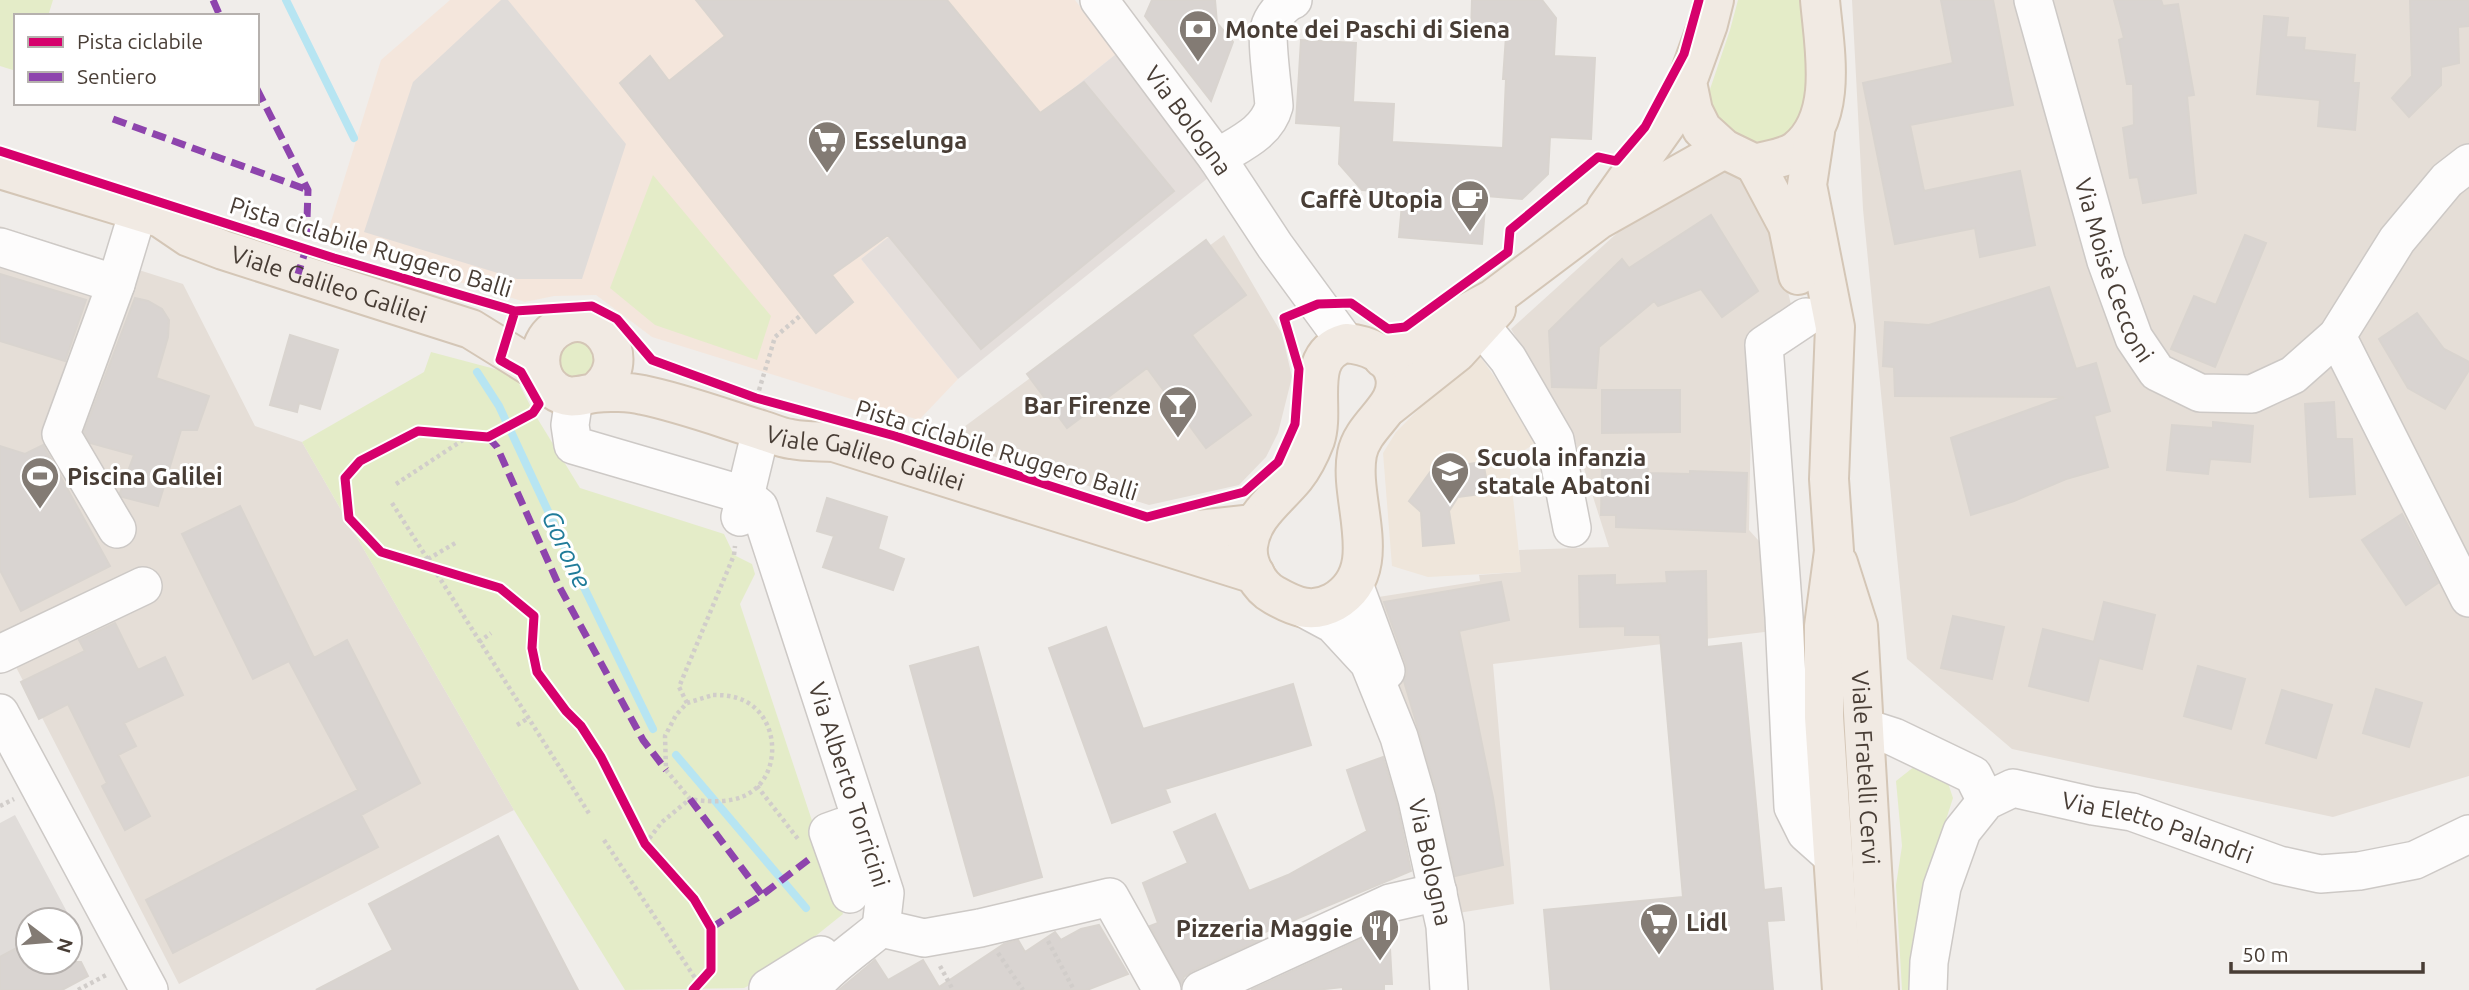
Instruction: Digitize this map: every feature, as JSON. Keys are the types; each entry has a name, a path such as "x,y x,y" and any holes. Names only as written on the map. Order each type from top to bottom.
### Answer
{"main road":[{"path":"1598,220 1667,123 1687,82 1714,0"},
{"path":"1820,0 1825,92 1815,132 1807,185 1835,327 1831,425"},
{"path":"1687,82 1693,111 1702,129 1740,157 1788,226 1831,425"},
{"path":"1383,358 1493,299 1598,220 1740,157 1795,152 1815,132"},
{"name":"Viale Galileo Galilei","path":"0,169 161,218 189,237 223,250 471,329 542,373 554,390 584,395 641,394 761,409 791,439 834,442 1255,574"},
{"name":"Viale Galileo Galilei","path":"0,188 156,235 189,237"},
{"path":"1389,406 1396,387 1395,377 1391,366 1383,358 1364,345 1333,354 1319,427 1310,452 1296,476 1254,524 1247,551 1261,585 1270,593 1305,610 1318,609 1343,597 1354,584 1361,568 1364,550 1355,477 1360,442 1368,428 1389,406 1457,352 1525,277"},
{"path":"542,373 540,362 546,339 561,326 586,324 604,334 614,352 614,364 611,376 604,386 584,395"},
{"name":"Viale Fratelli Cervi","path":"1831,425 1829,479 1834,551 1824,626 1824,717 1842,990"},
{"path":"1133,536 1254,524"},
{"name":"Viale Fratelli Cervi","path":"1834,551 1858,626 1880,990"}],"street":[{"name":"Via Bologna","path":"1099,0 1217,158 1275,246 1333,354"},
{"path":"1217,158 1262,128 1271,117 1274,106 1269,29 1286,3 1293,0"},
{"name":"Via Moisè Cecconi","path":"2033,0 2106,261 2134,338 2157,372 2200,393 2252,394 2293,375 2337,336 2397,240 2447,180 2469,163"},
{"path":"117,529 61,434 116,284 133,228"},
{"path":"0,247 116,284"},
{"path":"1806,317 1764,345 1784,617 1793,807 1806,833 1833,858"},
{"path":"1481,326 1508,359 1555,440 1572,528"},
{"path":"2337,336 2469,597"},
{"path":"584,395 570,425 573,445 742,505 761,409"},
{"name":"Via Alberto Torricini","path":"742,505 758,507 886,893 881,928 864,897 742,505"},
{"path":"1354,584 1390,680 1399,737"},
{"path":"0,654 143,586"},
{"path":"1305,610 1333,624 1369,663 1399,737"},
{"path":"1784,617 1824,626"},
{"path":"0,713 149,990"},
{"path":"1866,728 1894,737 1973,775 1986,801 1962,831 1942,887 1929,962 1928,990"},
{"name":"Via Bologna","path":"1399,737 1417,799 1445,926 1449,990"},
{"name":"Via Eletto Palandri","path":"1986,801 2013,788 2132,812 2278,865 2320,874 2359,871 2415,860 2469,834"},
{"path":"842,827 828,832 850,894"},
{"path":"1201,990 1390,903 1438,892"},
{"path":"819,980 881,928 924,938 980,929 1110,897 1162,990"},
{"path":"768,988 821,955 819,980"}],"path":[{"path":"761,409 775,337 801,315"},
{"path":"743,393 761,409"},
{"path":"458,433 476,435"},
{"path":"396,484 476,435"},
{"path":"392,503 427,564 590,815"},
{"path":"687,704 679,687 734,555 742,505"},
{"path":"427,564 457,542"},
{"path":"427,564 453,575"},
{"path":"479,642 491,633"},
{"path":"713,695 732,695 752,705 766,723 773,744 770,769 757,786 744,796 707,802 690,799 666,770 665,736 676,715 687,704 713,695"},
{"path":"517,725 527,719"},
{"path":"757,786 804,846"},
{"path":"645,844 662,822 690,799"},
{"path":"639,832 654,853"},
{"path":"604,840 704,990"},
{"path":"1035,916 1074,990"},
{"path":"980,929 1023,990"},
{"path":"693,990 705,977"}],"shaded area":[{"path":"450,0 1075,0 1116,54 861,259 958,379 919,420 652,337 596,295 554,296 525,302 325,241 381,60"},
{"path":"501,0 508,0 626,144 582,279 517,279 364,232 413,82"},
{"path":"1852,0 2469,0 2469,776 2333,817 2012,749 1907,659 1863,209"},
{"path":"1116,54 1208,178 958,379 861,259"},
{"path":"1704,172 1735,172 1758,187 1770,214 1792,309 1752,350 1749,530 1768,551 1773,631 1493,664 1514,904 1452,914 1372,598 1480,581 1479,575 1520,572 1519,550 1609,547 1572,431 1511,329 1636,216"},
{"path":"0,226 183,284 255,426 302,442 514,810 179,984 0,636"},
{"path":"1224,235 1282,334 1292,377 1278,433 1266,457 1239,485 1149,505 945,441"},
{"name":"Scuola infanzia statale Abatoni","path":"1480,356 1539,441 1509,460 1521,572 1428,577 1392,566 1383,453 1396,432 1441,387"},
{"path":"15,815 64,906 14,906 14,957 0,964 0,823"}],"green space":[{"path":"0,0 53,0 49,14 14,14 14,70 0,66"},
{"path":"1738,0 1802,0 1808,97 1798,125 1768,141 1757,142 1738,137 1724,126 1706,101"},
{"path":"653,175 771,316 757,360 655,325 610,288"},
{"path":"581,337 598,358 584,380 564,377 554,354 557,347"},
{"path":"431,352 514,374 534,413 580,488 724,534 734,555 752,564 755,574 740,604 843,914 762,979 744,988 625,990 514,810 302,442 424,372"},
{"path":"1915,766 1946,777 1953,798 1933,860 1915,990 1902,990 1896,885 1902,846 1896,781"}],"building":[{"name":"Esselunga","path":"696,0 947,0 1040,113 1084,82 1174,191 981,349 888,235 832,275 853,302 816,333 620,83 650,56 669,81 725,36"},
{"path":"1152,0 1215,0 1217,23 1233,42 1211,101 1145,16"},
{"path":"1472,0 1542,0 1556,18 1554,56 1595,58 1591,139 1550,137 1548,174 1522,199 1486,196 1482,244 1399,237 1403,193 1362,190 1339,164 1341,126 1296,123 1301,40 1356,43 1353,102 1394,104 1392,142 1503,148 1506,36 1471,35"},
{"path":"1941,0 1993,0 2013,105 1910,125 1924,191 2020,171 2035,245 1980,257 1975,228 1895,244 1863,83 1953,63"},
{"path":"2114,0 2161,0 2163,6 2178,4 2194,95 2187,96 2196,193 2143,203 2138,177 2130,178 2123,128 2134,125 2133,84 2127,84 2119,40 2124,38"},
{"path":"2410,0 2469,0 2469,26 2458,27 2459,63 2441,67 2441,85 2409,117 2392,98 2412,76"},
{"path":"2264,16 2288,18 2286,37 2305,38 2304,50 2355,55 2353,83 2359,83 2355,130 2318,126 2320,100 2257,94"},
{"path":"1711,215 1758,291 1722,317 1701,289 1658,306 1654,301 1599,347 1596,388 1552,387 1549,331 1622,259 1629,268"},
{"path":"2245,235 2266,243 2215,367 2171,349 2194,296 2216,305"},
{"path":"1206,240 1246,295 1192,335 1251,415 1206,448 1147,368 1067,428 1027,374"},
{"path":"0,274 86,300 65,361 0,341"},
{"path":"2049,287 2076,369 2096,363 2110,411 2094,416 2108,467 2066,479 2014,501 1971,515 1951,438 2064,397 1895,396 1894,367 1883,366 1885,322 1929,325"},
{"path":"135,298 148,301 162,309 169,320 168,337 156,378 209,396 197,430 181,430 158,506 122,497 120,493 134,455 90,443 84,432"},
{"path":"2417,313 2444,349 2469,362 2469,370 2445,409 2408,388 2379,339"},
{"path":"290,335 338,350 320,409 299,403 297,412 270,405"},
{"path":"1602,390 1680,390 1680,432 1602,433"},
{"path":"2334,402 2336,439 2352,439 2355,494 2310,497 2305,404"},
{"path":"2213,422 2253,426 2250,462 2210,459 2208,474 2167,470 2172,425 2213,428"},
{"name":"Piscina Galilei","path":"43,445 110,566 21,611 0,570 0,446 25,454"},
{"path":"1439,460 1449,467 1483,462 1489,493 1458,497 1449,511 1454,543 1423,546 1421,512 1409,501"},
{"path":"1602,467 1648,469 1647,473 1747,473 1745,532 1616,527 1616,515 1601,515"},
{"path":"827,498 887,517 878,549 904,559 893,590 823,567 834,536 817,531"},
{"path":"240,506 314,658 347,640 420,783 361,815 378,847 173,953 146,900 358,790 289,661 253,679 182,534"},
{"path":"2402,514 2438,583 2406,605 2362,540"},
{"path":"1706,571 1707,647 1741,643 1764,890 1781,888 1784,920 1767,921 1773,990 1551,990 1544,910 1683,897 1660,635 1625,635 1625,626 1580,627 1579,576 1615,575 1615,585 1667,583 1666,572"},
{"path":"1501,582 1509,620 1459,631 1493,798 1503,865 1455,876 1437,793 1404,681 1407,674 1406,664 1384,602"},
{"path":"2104,602 2155,615 2142,669 2099,658 2088,701 2029,686 2043,629 2094,642"},
{"path":"1953,616 2004,627 1992,679 1941,668"},
{"path":"115,623 138,670 165,657 183,695 124,723 136,746 118,755 150,816 125,830 102,786 107,783 68,704 39,719 21,682 85,651 79,640"},
{"path":"1106,627 1143,729 1293,684 1311,745 1165,789 1170,802 1112,823 1049,648"},
{"path":"978,647 1042,877 974,896 910,666"},
{"path":"2198,666 2245,679 2231,729 2184,716"},
{"path":"2376,689 2422,703 2409,747 2363,733"},
{"path":"2282,690 2332,705 2316,758 2266,743"},
{"path":"1383,757 1397,804 1411,871 1246,940 1262,939 1192,971 1184,977 1181,984 1150,926 1158,923 1143,883 1188,863 1174,832 1215,814 1249,891 1288,875 1367,831 1347,770"},
{"path":"498,836 578,990 316,990 393,950 369,904"},
{"path":"1099,925 1128,974 1087,990 839,990 875,960 888,980 923,960 939,987 1004,944 1018,940 1025,952 1055,932 1061,940 1081,929"},
{"path":"1389,931 1392,984 1384,984 1384,990 1343,990 1343,987 1316,990 1251,990 1377,932"},
{"path":"14,950 14,976 84,976 84,968 88,976 62,990 0,990 0,957"}],"waterway":[{"name":"Gorone","path":"286,0 354,138"},
{"name":"Gorone","path":"477,372 499,406 653,729"},
{"name":"Gorone","path":"676,755 806,908"}],"marked path":[{"path":"213,0 219,14"},
{"path":"259,93 308,190 306,249 298,274"},
{"path":"113,119 308,190"},
{"path":"488,437 497,447 560,588 643,740 666,770"},
{"path":"690,799 762,895"},
{"path":"711,928 762,895 812,857"}],"cycle path":[{"name":"Pista ciclabile Ruggero Balli","path":"0,151 334,258 515,311 592,306 617,319 652,360 756,398 895,436 1147,517 1244,492 1278,462 1295,424 1299,369 1284,318 1318,304 1351,303 1388,329 1405,327 1508,252 1510,230 1598,157 1616,161 1645,127 1684,54 1699,0"},
{"name":"Pista ciclabile Ruggero Balli","path":"515,311 500,360 521,372 539,404 533,413 488,437 418,431 360,461 345,478 349,518 381,552 500,588 534,616 532,648 537,672 566,711 581,726 601,757 645,844 694,899 711,928 711,970 693,990"}],"place":[{"name":"Monte dei Paschi di Siena","path":"1198,63"},
{"name":"Esselunga","path":"827,174"},
{"name":"Caffè Utopia","path":"1470,233"},
{"name":"Bar Firenze","path":"1178,439"},
{"name":"Scuola infanzia statale Abatoni","path":"1450,505"},
{"name":"Piscina Galilei","path":"40,510"},
{"name":"Lidl","path":"1659,956"},
{"name":"Pizzeria Maggie","path":"1380,962"}]}
